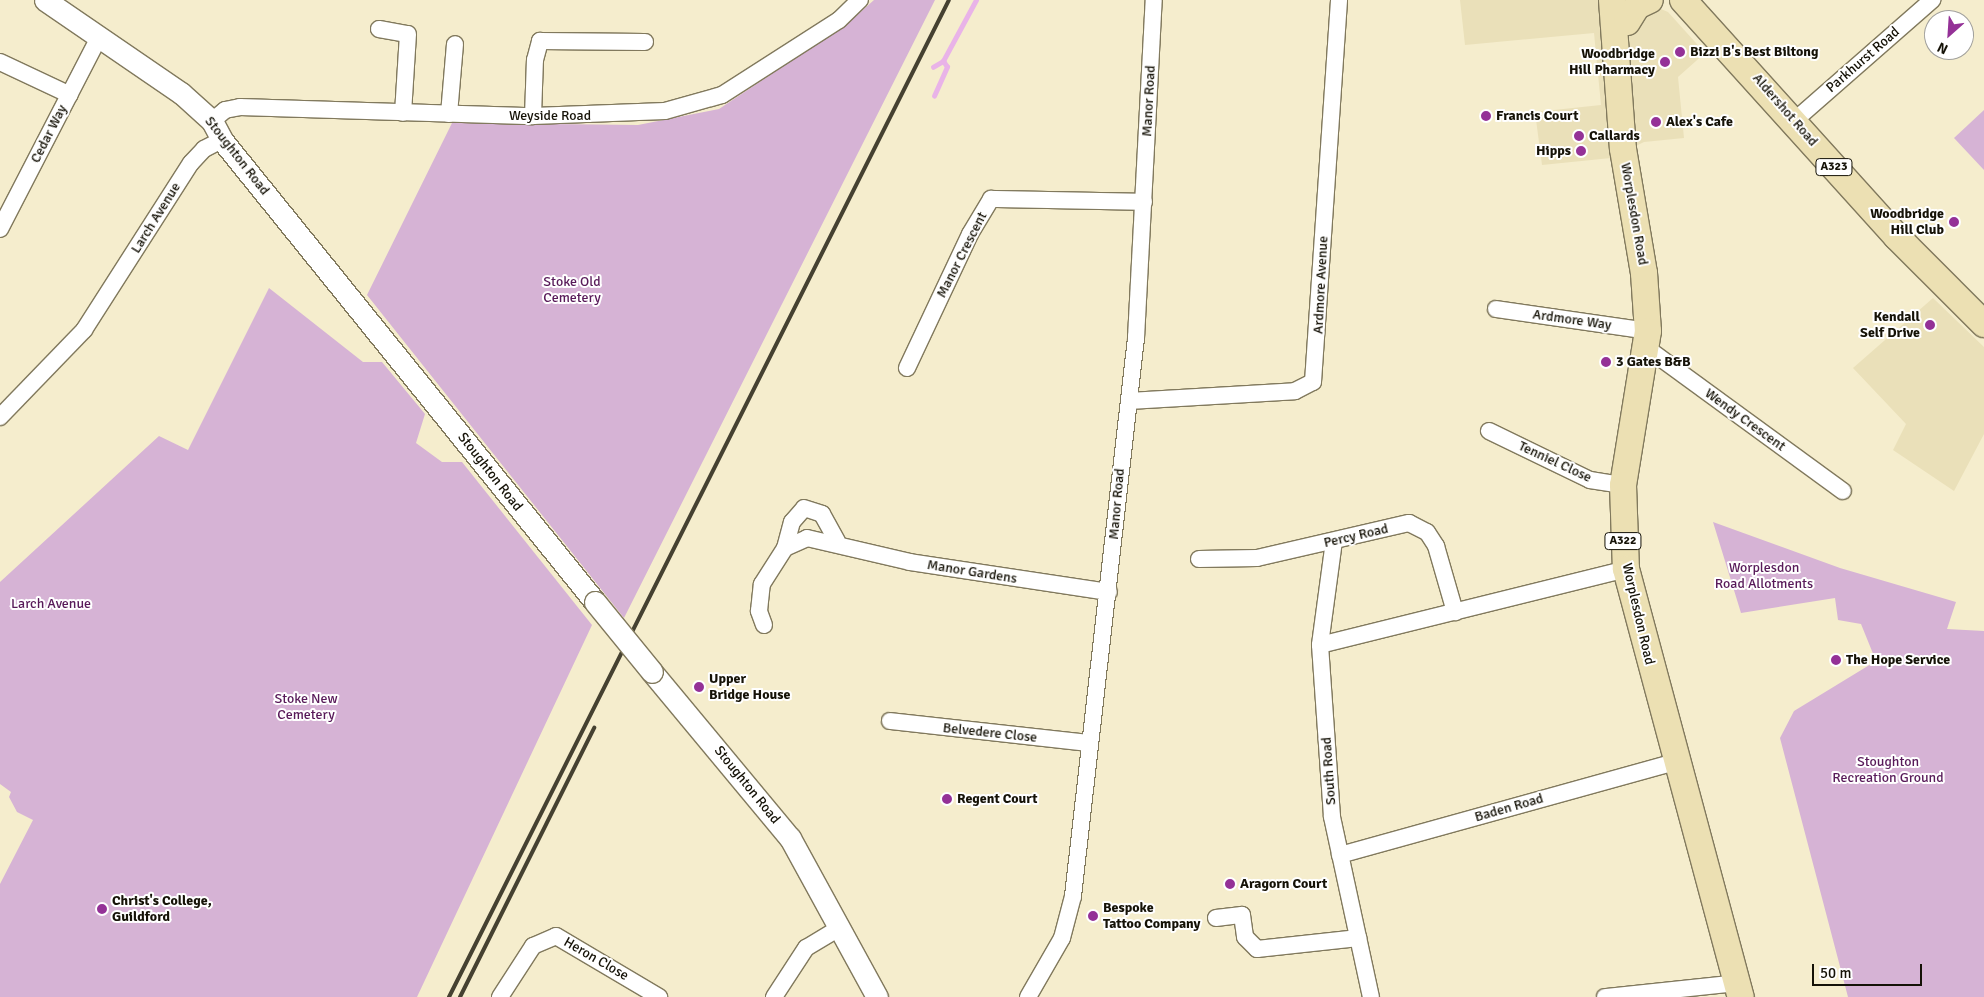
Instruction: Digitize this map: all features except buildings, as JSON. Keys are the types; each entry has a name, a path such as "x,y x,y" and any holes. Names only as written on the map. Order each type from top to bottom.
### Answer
{"main road":[{"name":"Worplesdon Road","path":"1612,0 1620,73 1623,149 1644,273 1648,340 1623,486 1626,569 1739,990"},
{"path":"1629,11 1650,0"},
{"name":"Aldershot Road","path":"1682,1 1794,121 1897,237 1984,324"},
{"name":"Worplesdon Road","path":"1620,73 1629,11"}],"street":[{"name":"Stoughton Road","path":"45,0 98,39 180,94 212,121 222,140 594,602 770,811 808,865 877,997"},
{"name":"Weyside Road","path":"212,121 226,110 240,107 403,113 626,116 702,103 742,83 839,20 860,0"},
{"name":"Manor Road","path":"1028,997 1062,938 1073,896 1109,592 1129,401 1144,202 1154,0"},
{"name":"Ardmore Avenue","path":"1129,401 1296,391 1313,382 1339,0"},
{"name":"Parkhurst Road","path":"1794,121 1932,0"},
{"path":"379,29 408,34 403,113"},
{"name":"Cedar Way","path":"0,229 98,39"},
{"path":"533,116 535,60 540,41 645,42"},
{"path":"449,114 456,44"},
{"path":"0,62 70,95"},
{"name":"Larch Avenue","path":"0,417 84,330 190,163 204,149 222,140"},
{"name":"Manor Crescent","path":"907,368 970,234 991,199 1144,202"},
{"name":"Ardmore Way","path":"1496,309 1648,340"},
{"name":"Wendy Crescent","path":"1648,340 1843,490"},
{"name":"Tenniel Close","path":"1489,431 1590,480 1623,486"},
{"path":"764,625 759,611 762,584 785,548 792,522 804,508 822,514 837,541"},
{"name":"Percy Road","path":"1198,558 1257,558 1409,523 1428,532 1455,612"},
{"name":"Manor Gardens","path":"785,548 807,538 837,541 910,562 1109,592"},
{"name":"South Road","path":"1334,541 1320,645 1332,817 1371,997"},
{"path":"1320,645 1626,569"},
{"name":"Belvedere Close","path":"890,721 1090,743"},
{"name":"Baden Road","path":"1340,855 1678,761"},
{"path":"1216,918 1242,915 1246,937 1257,948 1358,938"},
{"path":"774,997 806,948 841,927"},
{"name":"Heron Close","path":"500,997 532,946 556,936 659,997"},
{"path":"1605,997 1739,990"}],"shaded area":[{"path":"1460,0 1640,0 1668,12 1705,53 1678,77 1684,138 1644,142 1611,158 1542,165 1535,112 1601,105 1594,33 1465,45"},
{"path":"1933,298 1984,347 1984,434 1954,491 1893,450 1906,424 1853,368"}],"green space":[{"name":"Stoke Old Cemetery","path":"874,0 935,0 624,618 367,295 452,123 638,125 719,109 847,24"},
{"path":"1984,110 1984,170 1954,138"},
{"name":"Stoke New Cemetery","path":"269,288 363,362 382,362 425,414 416,443 442,462 462,462 592,625 417,997 0,997 0,884 33,820 17,812 9,797 11,792 0,784 0,582 159,436 188,450"},
{"name":"Stoughton Recreation Ground","path":"1713,522 1840,568 1956,602 1947,629 1984,631 1984,997 1848,997 1780,738 1794,711 1876,661 1861,624 1838,620 1835,598 1741,613"}],"waterway":[{"path":"933,67 943,61 976,0"},
{"path":"934,96 947,67 943,61"}],"railway":[{"path":"449,997 949,0"},
{"path":"460,997 594,728"}],"place":[{"name":"Bizzi B's Best Biltong","path":"1680,52"},
{"name":"Woodbridge Hill Pharmacy","path":"1665,62"},
{"name":"Francis Court","path":"1486,116"},
{"name":"Alex's Cafe","path":"1656,122"},
{"name":"Callards","path":"1579,136"},
{"name":"Hipps","path":"1581,151"},
{"name":"Woodbridge Hill Club","path":"1954,222"},
{"name":"Kendall Self Drive","path":"1930,325"},
{"name":"3 Gates B&B","path":"1606,362"},
{"name":"The Hope Service","path":"1836,660"},
{"name":"Upper Bridge House","path":"699,687"},
{"name":"Regent Court","path":"947,799"},
{"name":"Aragorn Court","path":"1230,884"},
{"name":"Christ's College, Guildford","path":"102,909"},
{"name":"Bespoke Tattoo Company","path":"1093,916"}],"park label":[{"name":"Worplesdon Road Allotments","path":"1764,576"}]}
